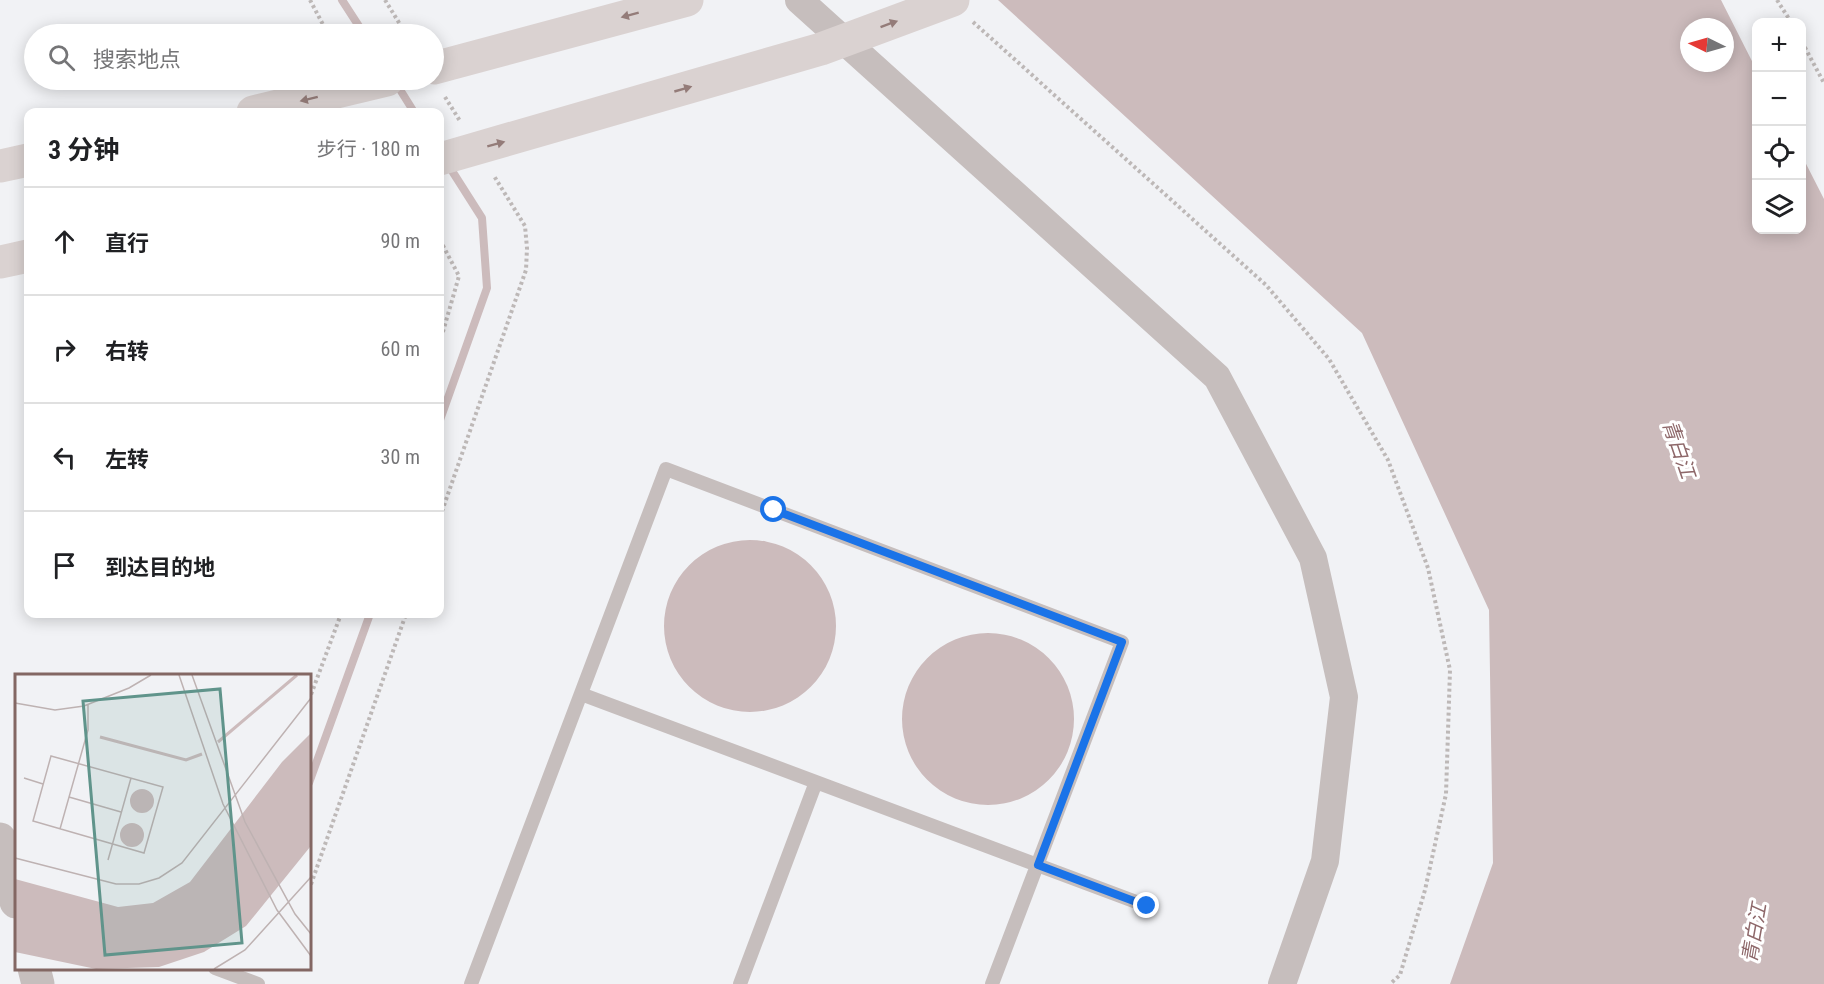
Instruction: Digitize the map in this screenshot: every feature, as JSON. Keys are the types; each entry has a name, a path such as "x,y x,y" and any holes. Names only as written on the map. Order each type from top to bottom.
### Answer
{"main road":[{"path":"444,76 687,0"},
{"path":"444,158 960,8"},
{"path":"270,108 345,90"},
{"path":"0,166 24,161"},
{"path":"0,262 24,257"}],"street":[{"path":"799,0 1217,378 1313,558 1344,698 1325,861 1282,984"},
{"path":"0,839 15,898"},
{"path":"34,969 38,984"}],"lane":[{"path":"471,984 666,469 1122,642 993,984"},
{"path":"581,694 1147,906"},
{"path":"740,984 816,782"},
{"path":"218,969 258,984"}],"path":[{"path":"310,0 323,24"},
{"path":"385,0 400,24"},
{"path":"1777,0 1788,18"},
{"path":"960,8 1266,285 1329,359 1388,460 1428,568 1450,670 1446,794 1422,901 1400,975 1390,984"},
{"path":"1806,49 1824,83"},
{"path":"443,90 464,128"},
{"path":"444,506 526,270 525,226 488,167"},
{"path":"444,248 459,276 444,328"},
{"path":"310,697 339,618"},
{"path":"310,887 405,618"}],"water":[{"name":"青白江","path":"998,0 1721,0 1730,18 1680,18 1680,72 1734,72 1734,26 1752,61 1752,234 1806,234 1806,164 1824,199 1824,984 1450,984 1493,863 1489,610 1362,333"},
{"path":"750,540 783,546 798,554 811,565 822,578 830,593 836,626 830,659 822,674 811,687 798,698 783,706 750,712 717,706 702,698 689,687 678,674 670,659 664,626 670,593 678,578 689,565 702,554 717,546"},
{"path":"988,633 1021,640 1036,647 1049,658 1060,671 1067,686 1074,719 1067,752 1060,767 1049,780 1036,791 1021,798 988,805 955,798 940,791 927,780 916,767 909,752 902,719 909,686 916,671 927,658 940,647 955,640"}],"waterway":[{"path":"342,0 358,24"},
{"path":"400,90 412,108"},
{"path":"444,409 487,288 482,218 447,163"},
{"path":"310,780 369,618"}],"route":[{"path":"774,510 1122,642 1038,865 1147,906"}]}
